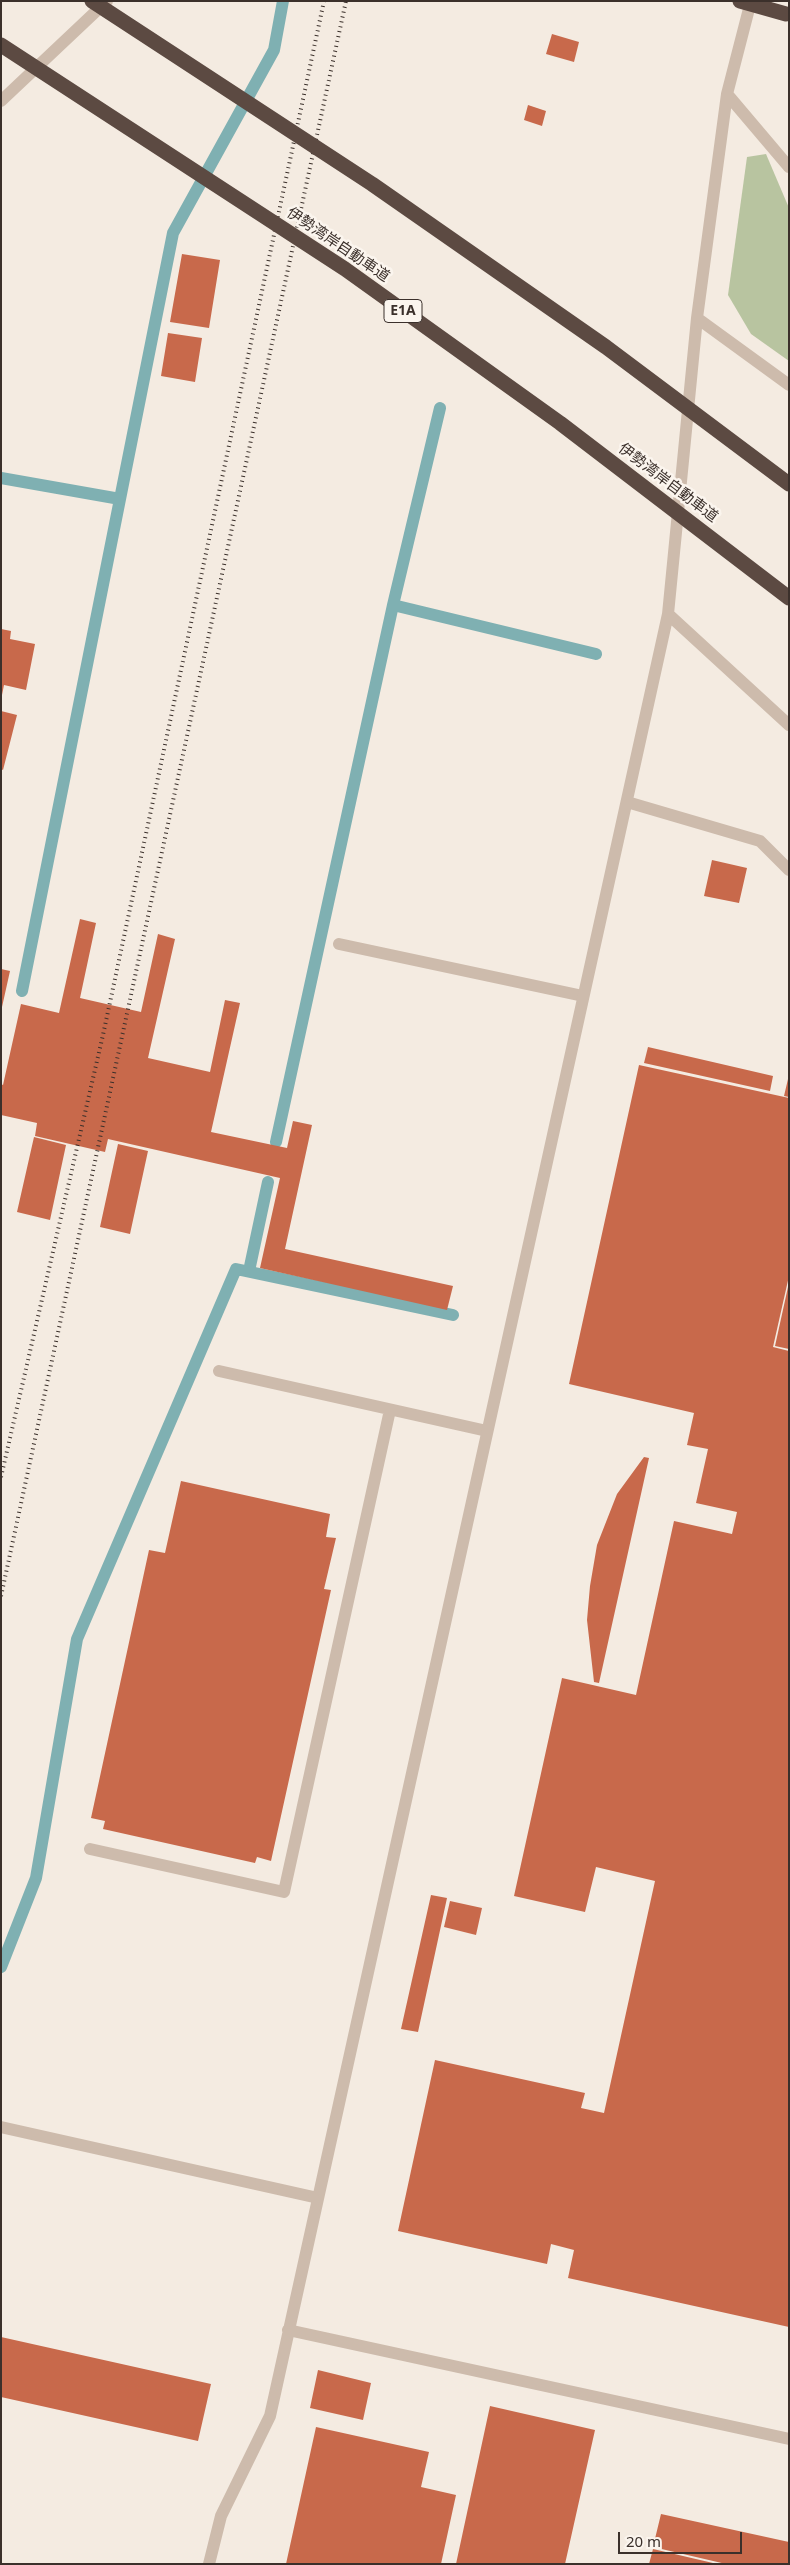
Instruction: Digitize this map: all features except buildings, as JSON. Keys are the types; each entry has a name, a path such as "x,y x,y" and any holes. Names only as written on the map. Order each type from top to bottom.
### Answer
{"highway":[{"path":"92,1 372,184 606,347 789,484"},
{"path":"740,1 786,14"},
{"name":"伊勢湾岸自動車道","path":"1,45 345,269 560,423 789,598"}],"street":[{"path":"1,101 107,1"},
{"path":"209,2564 221,2516 270,2416 668,614 697,318 728,94 752,1"},
{"path":"728,94 789,167"},
{"path":"697,318 789,385"},
{"path":"668,614 789,725"},
{"path":"627,802 760,841 789,870"},
{"path":"339,944 584,996"},
{"path":"219,1371 487,1431"},
{"path":"90,1848 284,1892 390,1410"},
{"path":"1,2127 318,2198"},
{"path":"288,2330 789,2439"}],"green space":[{"path":"766,154 789,208 789,361 751,334 728,295 747,157"}],"waterway":[{"path":"22,991 173,233 274,50 283,1"},
{"path":"276,1142 393,605 440,408"},
{"path":"1,478 120,499"},
{"path":"393,605 596,654"},
{"path":"249,1271 268,1182"},
{"path":"1,1967 36,1878 77,1639 236,1269 453,1315"}],"railway":[{"path":"1,1477 103,1035 324,1"},
{"path":"1,1596 346,1"}]}
